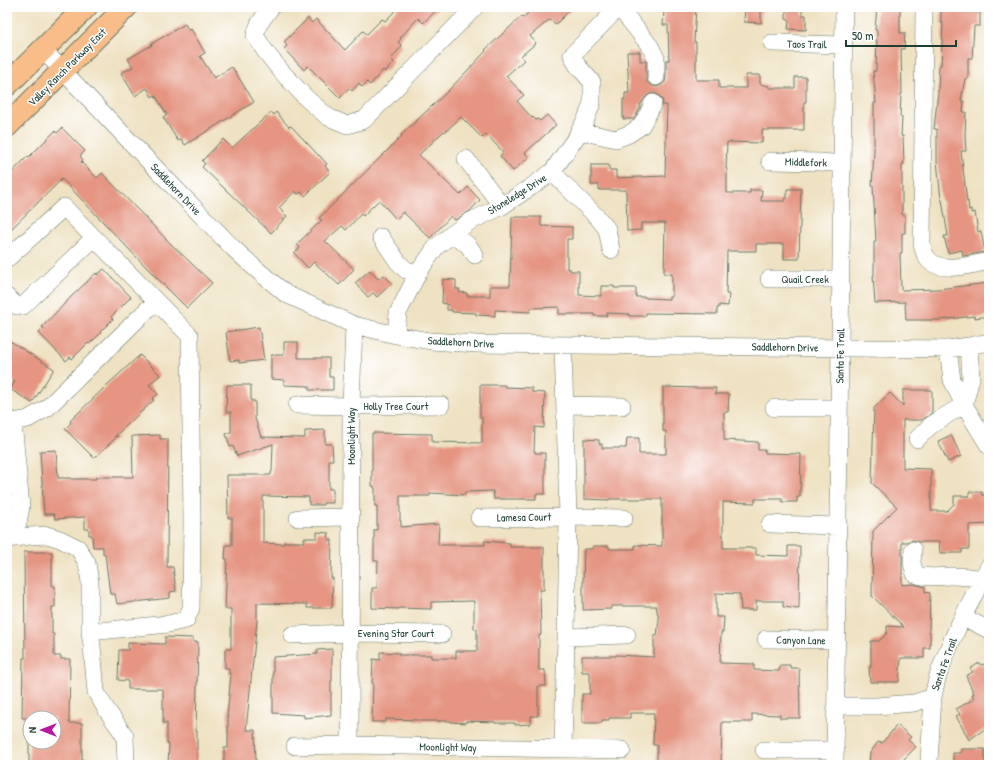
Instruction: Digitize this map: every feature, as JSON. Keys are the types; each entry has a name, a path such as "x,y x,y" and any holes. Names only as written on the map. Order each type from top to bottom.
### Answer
{"main road":[{"path":"7,85 86,7"},
{"name":"Valley Ranch Parkway East","path":"7,126 63,72 126,7"}],"street":[{"path":"272,7 259,24 255,36 281,71 306,98 328,117 347,125 364,120 475,7"},
{"path":"619,7 650,46 656,58 656,77"},
{"name":"Stoneledge Drive","path":"396,335 398,313 418,273 436,247 469,222 502,206 552,172 580,131 592,103 592,82 577,65 572,55 619,7"},
{"name":"Santa Fe Trail","path":"836,758 844,7"},
{"path":"924,7 922,244 926,257 936,266 963,267 989,261"},
{"name":"Taos Trail","path":"772,43 843,45"},
{"name":"Saddlehorn Drive","path":"42,50 233,248 256,269 286,294 354,325 430,341 477,344 948,349 989,342"},
{"path":"580,131 616,139 629,134 641,126 653,103"},
{"path":"466,159 502,206"},
{"name":"Middlefork","path":"770,161 842,164"},
{"path":"552,172 607,229 611,250"},
{"path":"7,258 64,207 155,302 190,336 192,521 191,608 186,620 168,624 90,632"},
{"path":"451,235 467,244 475,255"},
{"path":"381,237 398,262 406,270 418,273"},
{"path":"7,297 17,306 23,306 94,238"},
{"name":"Quail Creek","path":"769,279 841,280"},
{"path":"8,539 18,523 21,507 10,420 28,420 47,408 155,302"},
{"name":"Moonlight Way","path":"354,325 351,406 350,745 622,750"},
{"path":"563,345 566,405 568,517 563,748"},
{"path":"917,439 930,426 964,405 971,378 969,346"},
{"path":"948,349 952,380 964,405 989,446"},
{"name":"Holly Tree Court","path":"297,405 441,406"},
{"path":"566,405 622,406"},
{"path":"774,408 839,408"},
{"path":"298,518 351,517"},
{"name":"Lamesa Court","path":"479,518 624,518"},
{"path":"770,524 838,526"},
{"path":"8,539 47,535 60,539 78,548 88,563 90,582 90,632 96,692 125,736 126,765"},
{"path":"913,550 912,563 915,574 923,577 972,577 986,572"},
{"name":"Santa Fe Trail","path":"836,706 877,706 914,703 933,697 939,674 949,647 986,572"},
{"path":"963,617 989,630"},
{"name":"Evening Star Court","path":"292,635 350,633 442,634"},
{"path":"566,637 627,635"},
{"name":"Canyon Lane","path":"766,639 837,640"},
{"path":"929,761 933,697"},
{"path":"296,746 350,745"},
{"path":"764,750 836,758"}],"building":[{"path":"399,7 440,7 423,23 418,18 400,38 401,39 398,42 402,46 391,59 394,62 385,72 383,70 370,85 367,82 362,87 359,83 352,91 349,88 340,98 308,66 304,70 284,49 287,46 284,42 308,18 312,23 316,19 345,50 363,31 367,34 382,19 385,21"},
{"path":"534,7 573,7 556,24 549,20 530,36 536,43 521,56 524,60 506,76 524,95 517,101 532,118 533,117 540,121 547,115 556,125 525,153 529,157 513,171 500,156 503,152 486,134 482,138 461,117 419,155 460,195 468,187 480,200 470,211 455,220 451,216 430,238 403,212 396,219 379,200 363,216 361,214 346,230 342,226 325,241 354,269 339,285 314,262 308,268 294,253 300,248 297,244 322,220 319,218 402,136 401,135 448,91 486,51 485,50"},
{"path":"672,7 696,7 694,42 696,42 696,80 719,80 719,88 746,88 746,75 760,75 760,84 769,86 769,88 795,88 795,77 806,77 804,130 762,130 762,143 727,142 727,193 750,193 750,190 762,190 761,201 785,201 785,198 787,198 787,189 801,189 799,259 784,259 784,244 756,244 756,251 727,251 726,294 729,294 728,306 719,305 719,308 717,308 717,314 646,313 646,316 629,316 629,314 607,313 607,316 594,316 594,314 559,314 559,307 531,308 530,312 495,310 495,316 476,315 476,313 452,312 452,310 447,310 447,304 442,303 443,279 456,280 456,289 460,289 459,292 467,293 467,296 490,296 490,286 510,286 512,217 541,217 541,226 572,227 572,239 567,239 567,269 570,269 570,271 579,271 579,295 601,296 601,286 614,286 614,288 636,288 636,297 669,299 669,297 672,297 672,274 664,274 665,223 641,223 641,230 627,231 626,190 599,190 599,185 591,185 591,165 609,165 609,170 616,170 616,178 665,176 667,105 662,105 663,102 661,98 657,94 652,93 648,95 640,104 640,108 634,119 623,119 623,99 625,99 625,93 629,93 627,52 640,52 640,61 646,61 647,82 656,87 665,82 666,60 669,60 668,25 663,25 664,10 672,10"},
{"path":"745,7 761,7 761,23 744,22"},
{"path":"786,7 802,7 802,15 806,15 806,30 788,29 789,20 786,19"},
{"path":"877,7 900,7 900,33 905,33 904,49 901,49 902,94 900,117 902,117 901,136 903,136 904,164 902,164 902,215 905,215 905,233 902,233 902,253 900,253 901,290 938,289 988,283 989,316 940,320 906,320 905,302 875,303 873,276 874,242 876,242 872,186 874,103 876,103 873,71 876,71 877,30 875,30"},
{"path":"980,7 980,26 974,26 972,58 968,58 968,79 965,79 961,101 964,101 963,112 966,112 966,151 961,151 967,202 968,201 969,210 971,209 971,213 975,212 978,232 981,231 985,252 963,256 962,250 948,253 944,236 948,236 941,200 937,161 937,129 934,129 939,65 941,65 943,23 941,23 941,8"},
{"path":"185,24 189,31 191,29 205,53 200,56 214,78 232,67 254,102 185,145 181,139 178,141 163,117 167,115 155,95 152,97 147,88 135,96 121,73 133,67 128,59"},
{"path":"271,112 274,115 276,112 289,127 291,126 327,164 325,166 330,172 305,196 301,192 298,194 295,191 279,208 287,216 271,233 202,167 205,164 202,161 223,139 232,148"},
{"path":"62,128 85,151 80,156 83,160 81,162 97,178 102,173 170,243 212,283 187,308 62,179 7,233 7,184 12,178 9,175 55,131 57,133"},
{"path":"104,269 131,297 111,317 113,319 100,332 101,333 89,344 88,343 72,359 70,357 66,361 39,333 44,328 42,327 72,296 96,273 97,275"},
{"path":"370,270 378,279 384,275 392,283 377,297 373,293 368,297 355,283"},
{"path":"259,327 264,360 239,363 239,360 230,361 226,332"},
{"path":"7,339 54,369 32,403 10,389 15,382 7,376"},
{"path":"284,342 298,342 298,358 329,358 329,377 333,377 333,390 309,390 309,386 284,385 284,380 271,379 271,355 284,355"},
{"path":"140,355 160,375 149,385 158,394 152,399 154,400 114,437 118,436 94,458 65,429 71,423 70,421"},
{"path":"227,385 251,385 251,401 255,401 255,418 261,437 305,438 305,431 325,430 325,444 332,444 333,460 329,460 329,489 333,489 333,503 309,505 309,497 263,496 263,543 284,544 284,542 304,542 304,538 317,538 317,532 329,533 328,540 332,540 331,578 333,578 332,608 307,608 307,604 257,603 257,621 246,730 255,730 256,763 224,764 224,748 228,748 227,717 231,674 229,674 229,668 225,668 225,649 231,649 231,609 225,609 227,559 225,559 226,545 232,545 232,518 228,518 227,475 271,475 273,444 237,456 233,446 230,447 226,434 231,432 231,412 226,412"},
{"path":"480,385 505,385 505,387 532,388 532,392 545,393 544,428 535,427 534,451 535,453 545,453 545,494 536,494 536,499 494,499 493,491 465,492 465,495 430,493 430,496 400,496 401,527 439,524 438,545 485,545 484,541 510,543 510,547 544,547 544,590 540,590 541,635 539,635 539,670 545,670 546,686 538,686 538,716 531,716 531,724 515,725 515,723 495,722 466,721 466,723 451,721 386,719 386,722 372,722 373,659 380,660 380,652 399,653 399,655 431,655 431,658 456,658 456,651 477,651 477,629 474,628 474,601 431,602 431,609 372,608 372,588 377,588 378,561 374,561 374,530 377,530 377,506 375,506 375,488 372,486 372,433 432,434 432,442 482,443"},
{"path":"663,387 716,388 715,394 729,394 728,412 724,412 724,440 758,442 758,450 765,450 765,453 801,454 800,497 797,497 797,502 782,502 782,499 755,499 755,503 723,502 723,548 756,548 756,555 788,556 788,546 800,546 799,609 783,607 783,601 756,601 756,610 741,610 740,594 716,593 716,617 724,617 723,632 721,632 720,663 754,664 754,670 779,671 780,665 790,665 790,668 799,668 800,718 780,718 780,715 752,714 752,722 722,722 721,765 657,763 657,745 653,745 654,713 630,713 630,718 609,718 609,720 602,720 602,723 582,723 582,694 590,694 590,672 582,672 582,656 616,655 654,657 654,636 657,636 659,620 656,606 611,606 611,609 583,610 584,549 593,549 593,546 609,546 609,549 635,549 635,545 662,546 662,499 584,499 584,439 599,440 599,444 602,444 602,448 626,448 627,438 639,438 639,454 666,454 666,431 663,431"},
{"path":"903,390 932,390 932,413 922,420 903,420 903,468 931,469 931,511 947,511 954,504 954,496 969,496 969,492 982,492 982,495 989,495 989,524 969,525 969,549 962,549 962,553 940,553 939,542 919,542 913,540 902,542 902,585 914,584 925,587 925,592 930,593 930,648 924,648 924,658 901,658 899,682 870,682 869,667 871,667 871,641 879,641 887,633 887,626 904,627 872,596 873,531 897,507 872,483 874,408 890,393 903,406"},
{"path":"160,435 160,439 168,439 167,567 173,567 176,591 170,592 170,598 117,604 115,594 110,594 103,547 93,547 92,535 89,535 89,529 85,529 85,517 55,519 54,514 44,514 40,451 56,450 58,478 96,479 96,477 133,477 132,436"},
{"path":"951,435 961,456 948,462 938,441"},
{"path":"24,552 52,552 52,586 55,586 55,607 52,607 54,656 61,656 61,659 70,659 69,723 82,723 82,765 29,765 29,750 62,750 62,710 22,710 23,658 25,658"},
{"path":"165,637 193,638 193,642 198,642 196,731 197,765 168,765 169,744 167,743 167,723 163,723 163,689 128,689 128,681 118,680 119,650 128,650 128,643 165,644"},
{"path":"332,649 331,715 304,718 304,715 273,713 273,657 317,654 317,650"},
{"path":"989,662 989,726 969,740 956,716 960,714 956,709 974,699 972,694 974,694 966,676 973,672 970,669 979,663 982,665"},
{"path":"897,725 911,737 908,740 916,747 898,765 869,765 870,753 878,742 882,743"},
{"path":"961,749 985,749 985,764 953,765 953,753 961,753"}]}
